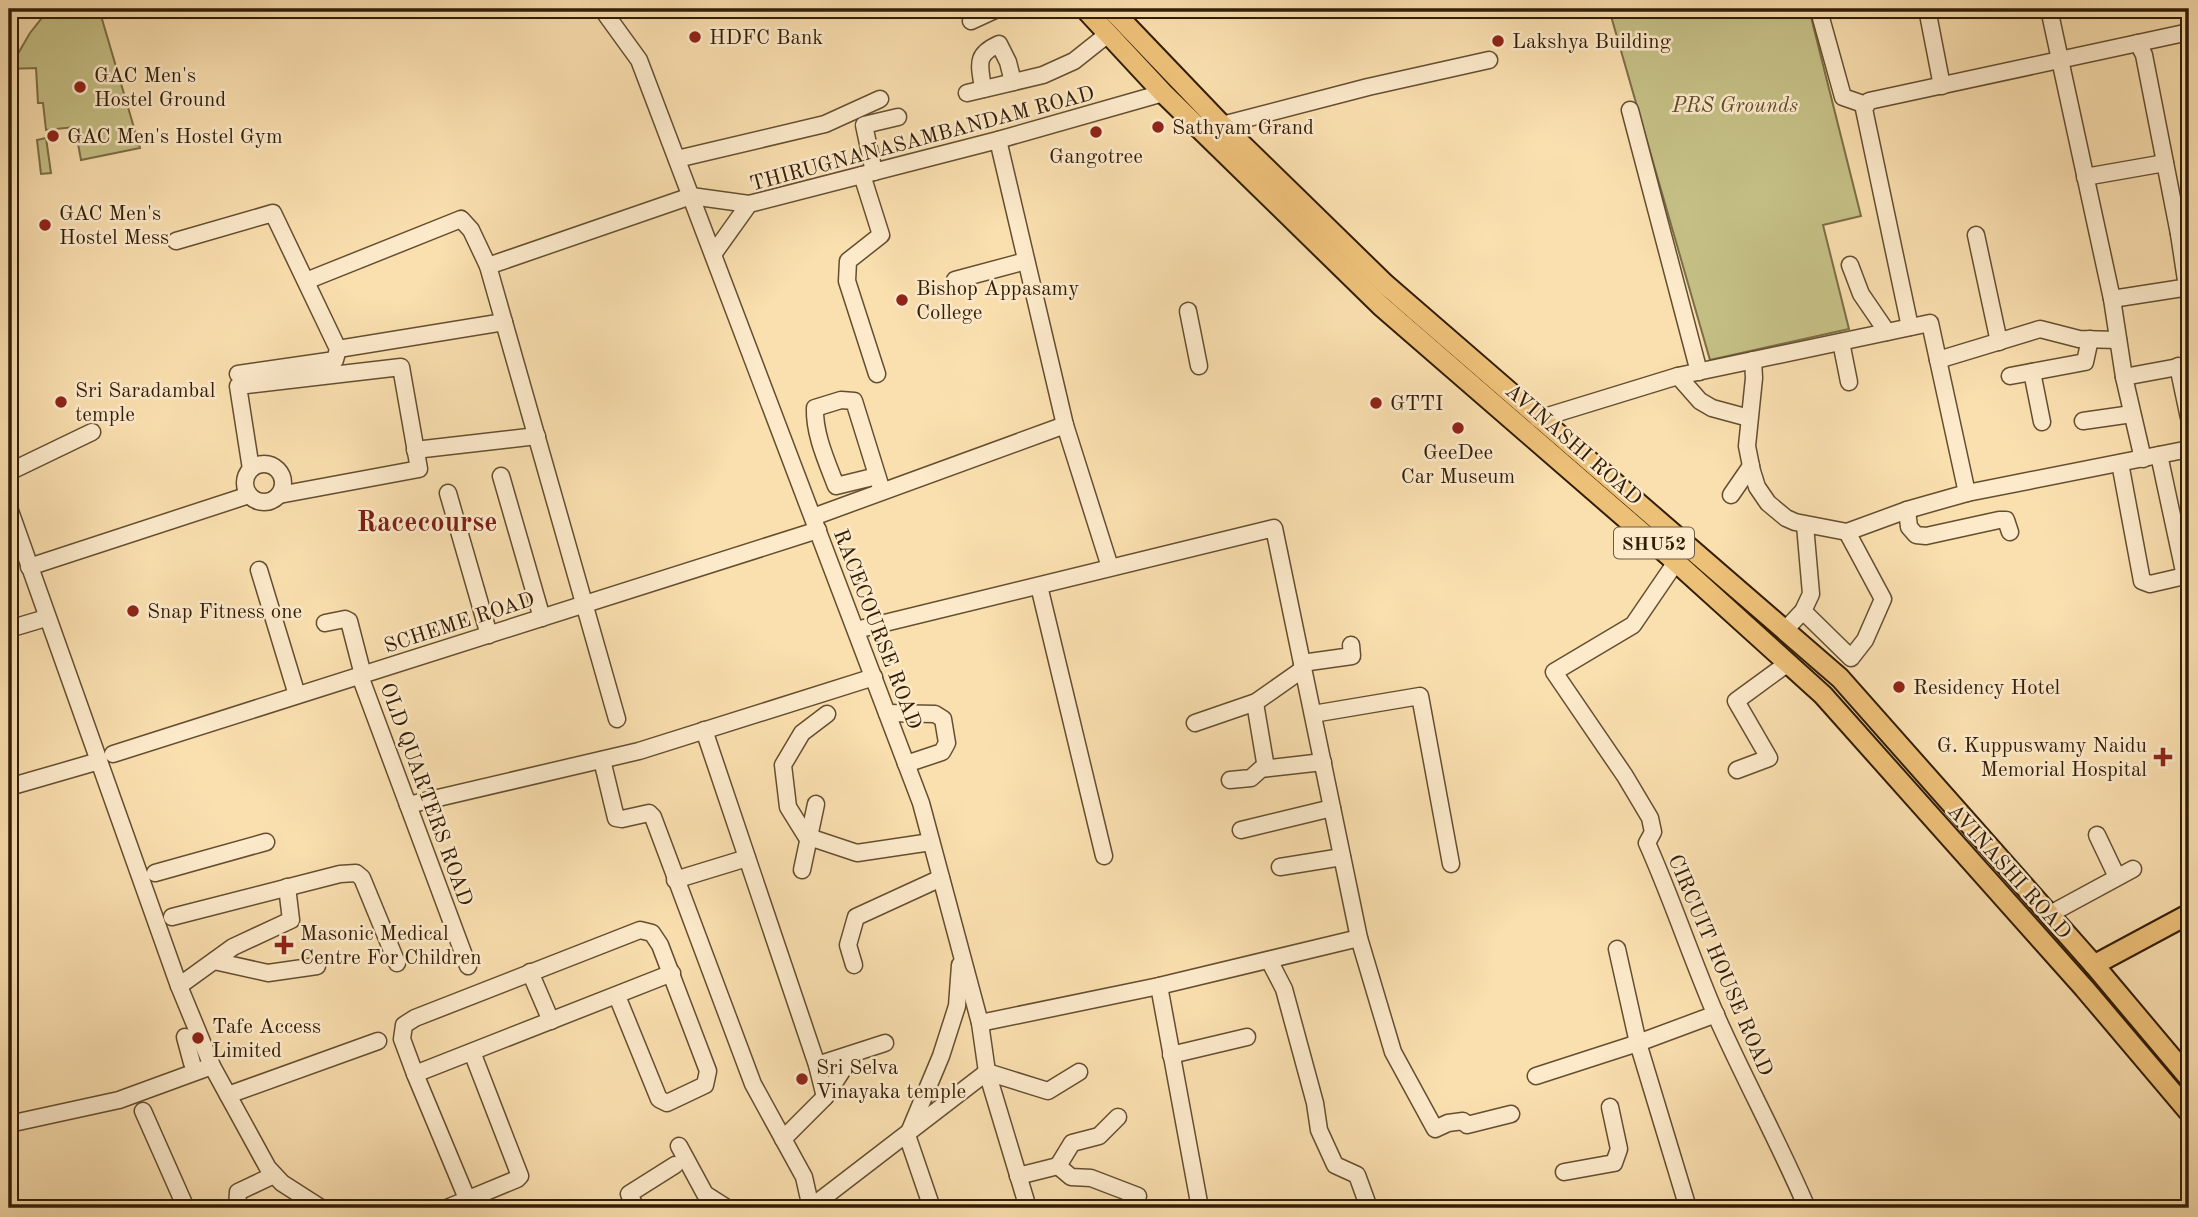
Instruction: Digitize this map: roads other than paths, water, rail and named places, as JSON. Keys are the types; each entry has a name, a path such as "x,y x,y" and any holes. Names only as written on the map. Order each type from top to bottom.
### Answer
{"main road":[{"name":"AVINASHI ROAD","path":"1084,9 1163,93 1381,306 1676,562 1823,695 2077,981 2189,1112"},
{"name":"AVINASHI ROAD","path":"1111,9 1222,125 1385,284 1840,678 2050,914 2189,1078"},
{"path":"2094,965 2189,914"}],"street":[{"name":"RACECOURSE ROAD","path":"602,9 639,60 921,803 980,1023 987,1072 1028,1208"},
{"path":"971,21 997,9"},
{"path":"1927,9 1942,86"},
{"path":"2049,9 2112,299 2124,377 2143,459"},
{"path":"1821,18 1843,97 1866,105"},
{"path":"1910,327 1864,109 1869,101 2189,32"},
{"path":"1013,82 1008,62 999,44 988,48 981,55 975,91 1043,75 1074,61 1108,34"},
{"path":"2112,299 2188,287 2184,233 2165,163 2144,55 2138,43"},
{"path":"1222,125 1368,87 1489,60"},
{"name":"THIRUGNANASAMBANDAM ROAD","path":"713,253 749,204 998,140 1163,93"},
{"path":"677,159 825,124 880,99"},
{"path":"1630,110 1699,372"},
{"path":"877,374 848,281 848,261 881,235 868,174 863,125 898,117"},
{"path":"998,140 1065,425 1111,567"},
{"path":"2085,177 2165,163"},
{"path":"488,267 691,196 749,204"},
{"path":"176,241 273,213 338,349 335,360 238,374"},
{"path":"306,281 461,219 471,230 488,267 617,719"},
{"path":"1976,235 1999,342"},
{"path":"955,280 1026,261"},
{"path":"1850,265 1861,294 1886,332"},
{"path":"1188,311 1199,366"},
{"path":"338,349 504,322"},
{"path":"1538,419 1678,376 1930,323 1967,493"},
{"path":"1938,360 2040,329 2090,339 2118,340"},
{"path":"2010,376 2085,362 2090,339"},
{"path":"1841,342 1849,382"},
{"path":"1753,360 1754,378 1747,446 1757,487 1768,503 1786,517 1805,525 1847,532 1906,510 1967,493 2189,449"},
{"path":"2124,377 2184,365 2189,418"},
{"path":"401,367 415,450 419,469 279,495 270,502 252,499 244,482 251,468 238,386 401,367"},
{"path":"2032,372 2042,422"},
{"path":"1678,376 1700,401 1712,408 1749,418"},
{"path":"880,484 854,401 841,400 816,408 815,419 825,458 836,486 880,484 1065,425"},
{"path":"2083,421 2132,414"},
{"path":"9,472 92,432"},
{"path":"415,450 537,436"},
{"path":"2120,463 2142,581 2150,584 2187,575 2159,455"},
{"path":"251,468 267,464 278,470 283,482 279,495"},
{"path":"1731,495 1751,466"},
{"path":"501,476 542,618"},
{"name":"SCHEME ROAD","path":"9,787 585,604 815,524 880,484"},
{"path":"448,493 489,635"},
{"path":"29,567 249,495"},
{"path":"9,508 46,618 106,758 179,986 210,1061 268,1168 300,1208"},
{"path":"1906,510 1909,527 1916,535 1926,536 1998,520 2006,520 2010,532"},
{"path":"1785,630 1802,611 1811,594 1805,525"},
{"path":"856,630 1274,527 1359,938 1393,1052 1435,1129 1448,1123 1463,1121 1466,1125 1511,1114"},
{"path":"1802,611 1851,659 1865,640 1883,599 1847,532"},
{"name":"CIRCUIT HOUSE ROAD","path":"1676,562 1633,625 1554,672 1625,776 1650,818 1653,832 1647,843 1716,1014 1807,1208"},
{"path":"259,570 298,695"},
{"path":"1039,586 1104,856"},
{"path":"9,629 46,618"},
{"name":"OLD QUARTERS ROAD","path":"325,623 345,619 349,621 361,675 468,967"},
{"path":"1195,723 1255,703 1303,666 1352,656 1351,645"},
{"path":"1737,770 1769,758 1736,701 1788,663"},
{"path":"408,805 639,751 874,677"},
{"path":"1313,714 1420,695 1451,864"},
{"path":"1255,703 1266,768"},
{"path":"887,713 935,714 943,719 947,743 942,752 906,764"},
{"path":"827,714 802,733 783,765 788,807 806,836 858,853 931,842"},
{"path":"704,730 817,1065 825,1097"},
{"path":"601,760 616,818 649,813 753,1084 804,1177 810,1208 987,1072 1048,1091 1079,1072"},
{"path":"1230,780 1251,778 1266,768 1323,762"},
{"path":"802,870 816,804"},
{"path":"1241,830 1332,808"},
{"path":"2097,835 2117,877"},
{"path":"155,873 266,842"},
{"path":"1279,866 1342,857"},
{"path":"675,880 747,858"},
{"path":"2050,914 2133,869"},
{"path":"172,917 348,872 356,873 362,878 397,963"},
{"path":"854,965 848,945 856,917 941,878"},
{"path":"179,986 233,947 291,920 286,887"},
{"path":"468,1200 402,1039 404,1025 415,1018 640,930 652,933 672,973 708,1071 705,1085 667,1102 659,1099 618,996"},
{"path":"980,1023 1159,986 1359,938"},
{"path":"1617,949 1638,1043 1688,1208"},
{"path":"932,1208 908,1134 941,1056 957,1006 961,956"},
{"path":"1269,960 1284,989 1320,1130 1335,1165 1357,1175 1369,1208"},
{"path":"214,961 268,972 317,966"},
{"path":"530,972 551,1021"},
{"path":"415,1074 672,973"},
{"path":"1159,986 1200,1208"},
{"path":"1536,1076 1716,1014"},
{"path":"185,1037 192,1063"},
{"path":"1171,1055 1247,1037"},
{"path":"228,1095 378,1041"},
{"path":"817,1065 885,1043"},
{"path":"447,1208 520,1176 472,1052"},
{"path":"783,1139 825,1097 853,1054"},
{"path":"117,1090 192,1063 210,1061"},
{"path":"9,1124 119,1100 210,1061"},
{"path":"1564,1172 1614,1163 1619,1149 1610,1107"},
{"path":"143,1111 186,1208"},
{"path":"1018,1176 1058,1166 1072,1143 1099,1136 1118,1117"},
{"path":"679,1146 705,1194 727,1208"},
{"path":"636,1208 629,1194 675,1165"},
{"path":"1058,1166 1071,1177 1091,1178 1138,1196"},
{"path":"237,1208 238,1192 278,1179"},
{"path":"278,1179 321,1208"}],"place":[{"name":"HDFC Bank","path":"695,37"},
{"name":"Lakshya Building","path":"1498,41"},
{"name":"GAC Men's Hostel Ground","path":"80,87"},
{"name":"Sathyam Grand","path":"1158,127"},
{"name":"Gangotree","path":"1096,132"},
{"name":"GAC Men's Hostel Gym","path":"53,136"},
{"name":"GAC Men's Hostel Mess","path":"45,225"},
{"name":"Bishop Appasamy College","path":"902,300"},
{"name":"Sri Saradambal temple","path":"61,402"},
{"name":"GTTI","path":"1376,403"},
{"name":"GeeDee Car Museum","path":"1458,428"},
{"name":"Snap Fitness one","path":"133,611"},
{"name":"Residency Hotel","path":"1899,687"},
{"name":"G. Kuppuswamy Naidu Memorial Hospital","path":"2163,757"},
{"name":"Masonic Medical Centre For Children","path":"284,945"},
{"name":"Tafe Access Limited","path":"198,1038"},
{"name":"Sri Selva Vinayaka temple","path":"802,1079"}],"district":[{"name":"Racecourse","path":"427,521"}],"park label":[{"name":"PRS Grounds","path":"1735,105"}]}
